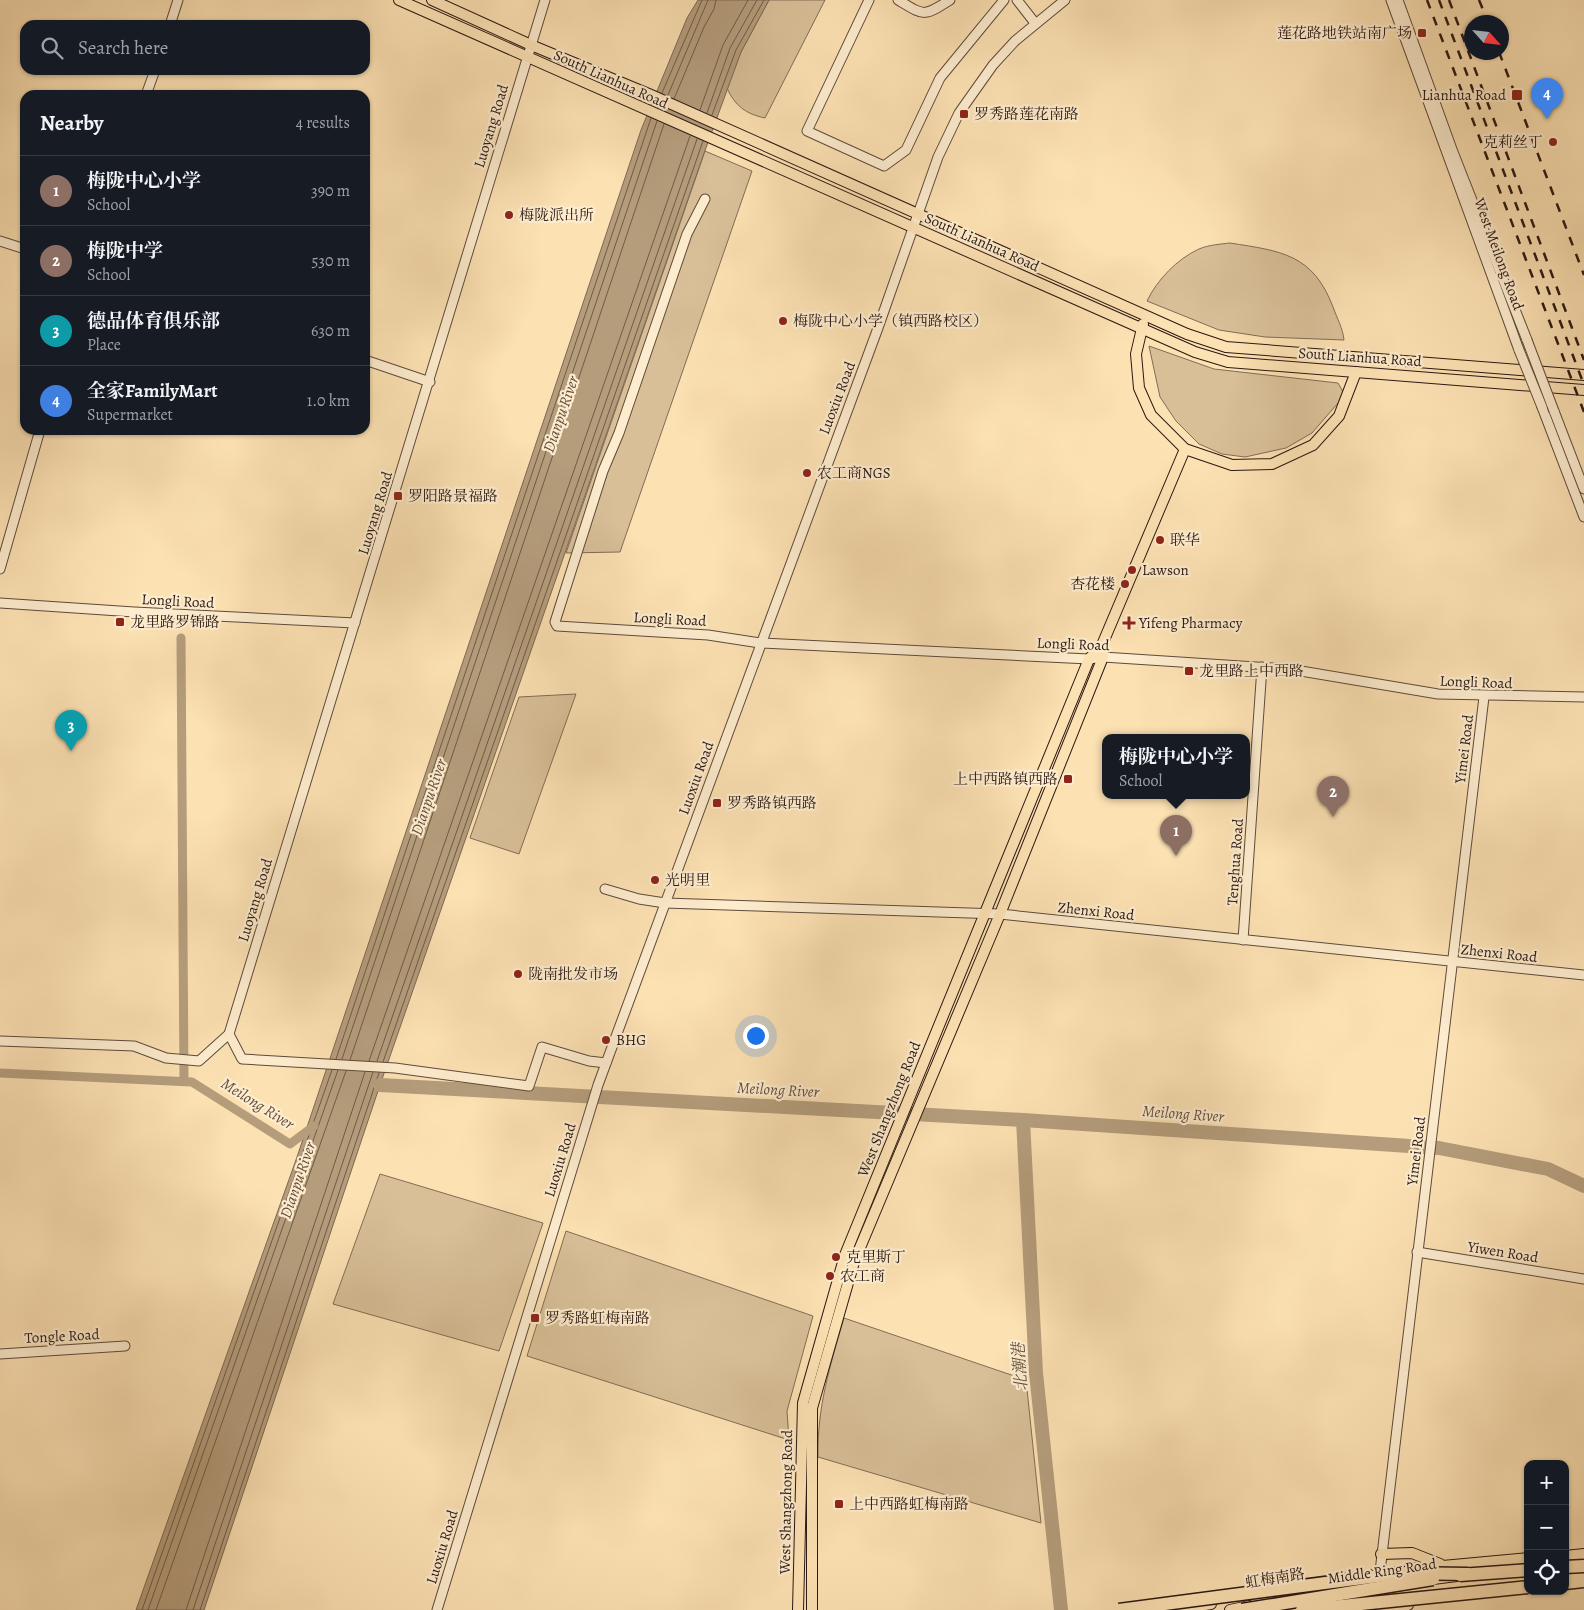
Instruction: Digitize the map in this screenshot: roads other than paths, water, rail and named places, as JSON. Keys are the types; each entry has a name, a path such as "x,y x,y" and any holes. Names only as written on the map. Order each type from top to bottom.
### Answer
{"highway":[{"path":"1569,1567 1584,1566"},
{"path":"1119,1610 1401,1573 1468,1574"},
{"name":"Middle Ring Road","path":"1236,1609 1468,1574 1524,1578"},
{"name":"Middle Ring Road","path":"1301,1604 1389,1602 1524,1579"},
{"path":"1569,1584 1584,1583"},
{"path":"1364,1610 1389,1602"}],"main road":[{"name":"South Lianhua Road","path":"399,0 526,58 1195,352 1228,362 1584,390"},
{"name":"South Lianhua Road","path":"432,0 530,45 722,126 1187,334 1226,347 1584,375"},
{"path":"1147,316 1141,328 1136,354 1139,388 1151,415 1185,449 1232,465 1272,464 1296,455 1313,444 1339,416 1356,372"},
{"name":"West Shangzhong Road","path":"798,1610 803,1402 845,1255 986,914 1088,658 1102,645 1185,449"},
{"name":"West Shangzhong Road","path":"812,1610 812,1408 854,1262 1000,914 1103,657 1102,645"},
{"path":"1381,1554 1412,1553 1441,1565"},
{"path":"1569,1556 1584,1554"},
{"name":"虹梅南路","path":"1175,1610 1324,1585 1380,1572 1524,1558"},
{"path":"1508,1560 1524,1575"},
{"path":"1569,1575 1584,1574"},
{"path":"1216,1603 1236,1609 1301,1604 1377,1591 1524,1578"},
{"path":"1376,1610 1524,1579"},
{"path":"1301,1604 1324,1585"},
{"path":"1306,1610 1377,1591"}],"street":[{"path":"172,20 178,0"},
{"name":"Luoyang Road","path":"228,1034 430,382 545,0"},
{"path":"869,0 807,131 884,166 906,150 940,78 1004,0"},
{"path":"898,0 919,13 929,13 950,0"},
{"path":"1018,0 1035,23"},
{"name":"Luoxiu Road","path":"437,1610 598,1084 938,157 959,113 993,65 1035,23 1065,0"},
{"name":"West Meilong Road","path":"1391,0 1519,350 1584,517"},
{"path":"1398,0 1453,152 1584,489"},
{"path":"148,90 153,75"},
{"name":"Longli Road","path":"706,199 687,234 619,433 603,471 555,622 560,628 708,635 760,643 1088,658 1103,657 1262,667 1320,673 1414,692 1484,697 1584,697"},
{"path":"0,241 20,247"},
{"path":"370,362 430,382"},
{"path":"0,569 39,435"},
{"name":"Longli Road","path":"0,603 127,612 355,623"},
{"name":"Tenghua Road","path":"1243,940 1262,667"},
{"name":"Yimei Road","path":"1376,1610 1381,1554 1484,697"},
{"name":"Zhenxi Road","path":"605,889 639,899 665,903 1000,914 1584,975"},
{"path":"0,1041 134,1046 167,1058 199,1061 228,1034 242,1060 386,1068 529,1086 542,1047 589,1061 606,1063"},
{"name":"Yiwen Road","path":"1417,1252 1584,1279"},
{"name":"Tongle Road","path":"0,1354 125,1346"}],"water":[{"name":"Dianpu River","path":"698,0 769,0 741,52 703,156 380,1085 204,1610 136,1610 297,1157 641,130 687,18"}],"waterway":[{"path":"181,638 184,1081"},
{"name":"Meilong River","path":"0,1073 192,1082 290,1144 314,1126"},
{"name":"Meilong River","path":"380,1085 1023,1120 1439,1148 1548,1169 1584,1186"},
{"name":"北潮港","path":"1023,1120 1036,1373 1061,1610"}],"railway":[{"path":"1427,0 1584,412"},
{"path":"1439,0 1584,385"},
{"path":"1449,0 1584,360"},
{"path":"1479,0 1485,15"},
{"path":"1502,60 1584,275"}],"place":[{"name":"莲花路地铁站南广场","path":"1422,33"},
{"name":"Lianhua Road","path":"1517,95"},
{"name":"罗秀路莲花南路","path":"964,114"},
{"name":"全家FamilyMart","path":"1547,119"},
{"name":"克莉丝丁","path":"1553,142"},
{"name":"梅陇派出所","path":"509,215"},
{"name":"梅陇中心小学（镇西路校区）","path":"783,321"},
{"name":"农工商NGS","path":"807,473"},
{"name":"罗阳路景福路","path":"398,496"},
{"name":"联华","path":"1160,540"},
{"name":"Lawson","path":"1132,570"},
{"name":"杏花楼","path":"1125,584"},
{"name":"龙里路罗锦路","path":"120,622"},
{"name":"Yifeng Pharmacy","path":"1129,623"},
{"name":"龙里路上中西路","path":"1189,671"},
{"name":"德品体育俱乐部","path":"71,751"},
{"name":"上中西路镇西路","path":"1068,779"},
{"name":"罗秀路镇西路","path":"717,803"},
{"name":"梅陇中学","path":"1333,817"},
{"name":"梅陇中心小学","path":"1176,856"},
{"name":"光明里","path":"655,880"},
{"name":"陇南批发市场","path":"518,974"},
{"name":"BHG","path":"606,1040"},
{"name":"克里斯丁","path":"836,1257"},
{"name":"农工商","path":"830,1276"},
{"name":"罗秀路虹梅南路","path":"535,1318"},
{"name":"上中西路虹梅南路","path":"839,1504"}]}
